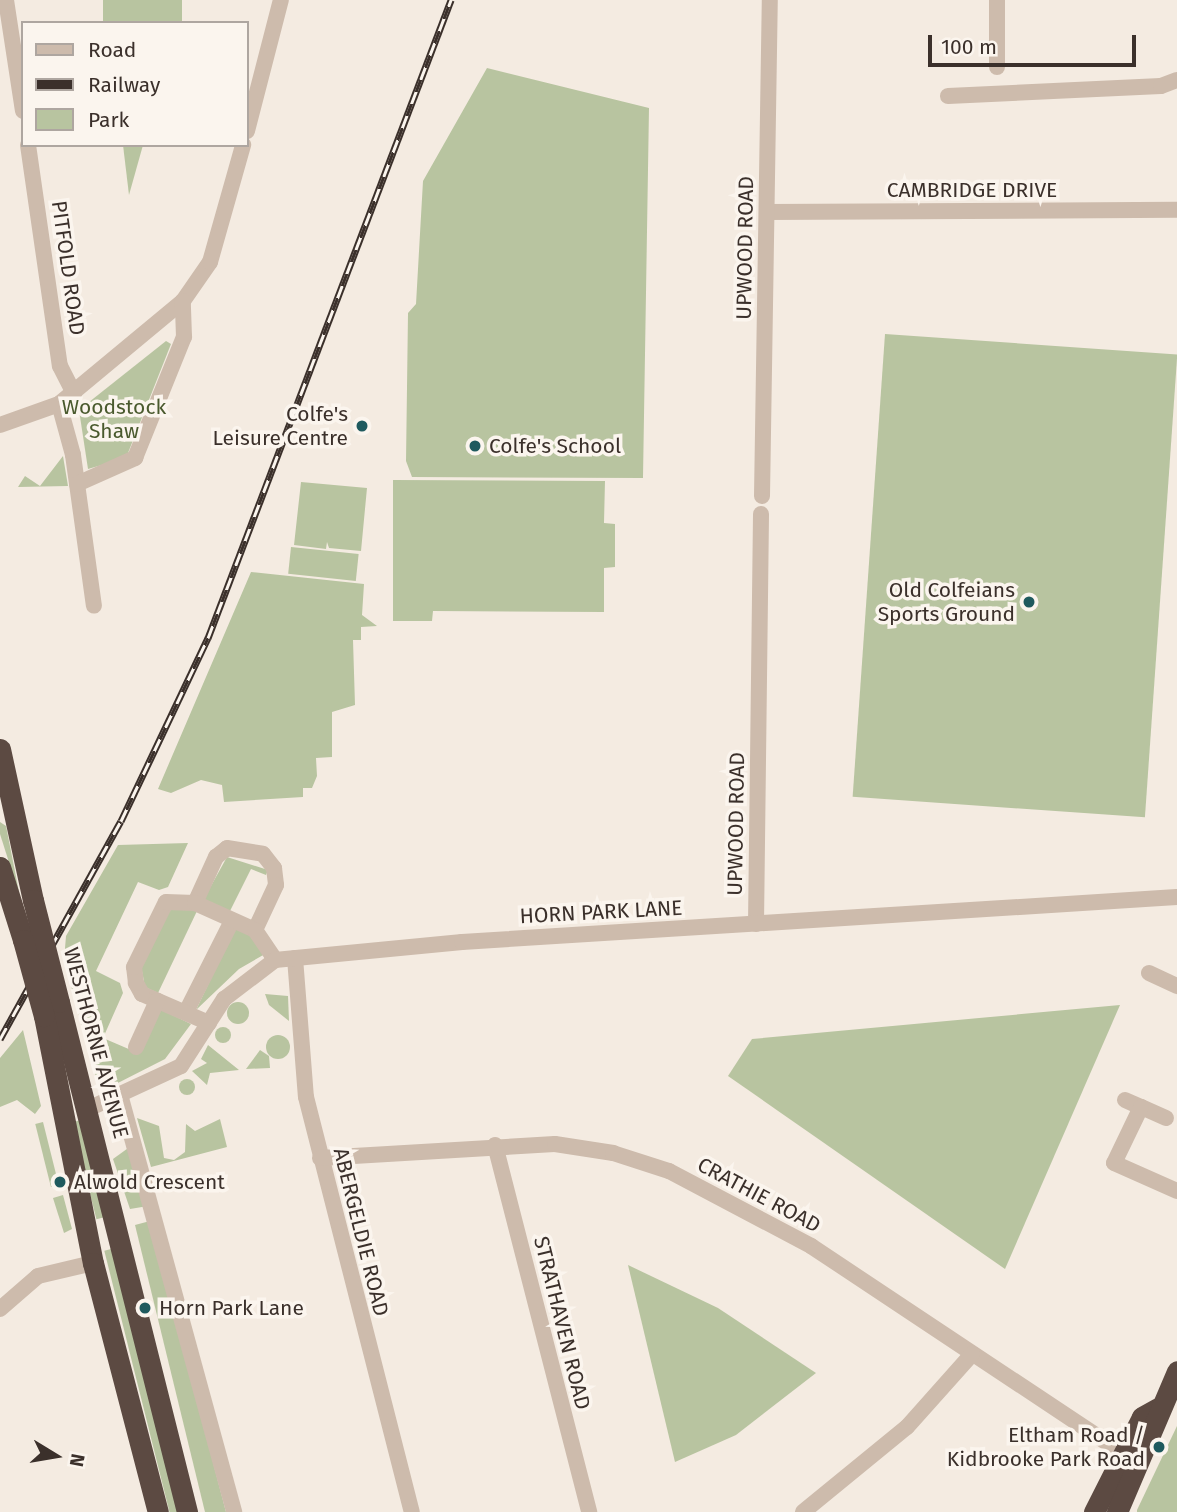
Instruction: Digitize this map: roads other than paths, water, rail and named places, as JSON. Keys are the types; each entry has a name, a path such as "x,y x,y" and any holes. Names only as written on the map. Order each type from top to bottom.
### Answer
{"highway":[{"name":"WESTHORNE AVENUE","path":"0,749 6,806 33,900 93,1262 158,1512"},
{"name":"WESTHORNE AVENUE","path":"0,867 23,940 52,1009 88,1109 187,1512"},
{"path":"1117,1512 1158,1426 1158,1408 1177,1371"},
{"path":"1094,1512 1142,1417 1158,1408"}],"street":[{"path":"6,0 21,98"},
{"path":"248,127 281,0"},
{"name":"UPWOOD ROAD","path":"762,496 770,0"},
{"path":"997,0 997,67"},
{"path":"948,96 1161,86 1177,80"},
{"name":"PITFOLD ROAD","path":"28,147 61,372 74,394"},
{"path":"0,425 59,404 74,394 183,301 210,262 242,147"},
{"name":"CAMBRIDGE DRIVE","path":"767,212 1177,210"},
{"path":"77,484 127,466 137,454 184,337 183,301"},
{"path":"59,404 77,484 94,606"},
{"name":"UPWOOD ROAD","path":"756,924 761,514"},
{"path":"195,903 216,857 227,848 262,854 274,868 276,885 255,930"},
{"name":"HORN PARK LANE","path":"275,960 756,924 1177,897"},
{"path":"88,1109 121,1098 181,1066 232,991 275,960 255,930 195,903 166,902 134,967 142,994 209,1023"},
{"path":"186,1012 232,921"},
{"name":"ABERGELDIE ROAD","path":"295,958 306,1097 412,1512"},
{"path":"1149,974 1177,986"},
{"path":"136,1047 157,1000"},
{"name":"WESTHORNE AVENUE","path":"121,1098 234,1512"},
{"path":"1125,1100 1166,1118"},
{"path":"1141,1107 1114,1163 1177,1191"},
{"name":"CRATHIE ROAD","path":"320,1158 495,1145 555,1144 613,1153 724,1195 1122,1454"},
{"name":"STRATHAVEN ROAD","path":"495,1145 589,1512"},
{"path":"0,1309 37,1276 93,1262"},
{"path":"803,1512 906,1427 972,1354"}],"railway":[{"path":"0,1039 121,821 208,638 451,0"}],"place":[{"name":"Colfe's Leisure Centre","path":"362,426"},
{"name":"Colfe's School","path":"475,446"},
{"name":"Old Colfeians Sports Ground","path":"1029,602"},
{"name":"Alwold Crescent","path":"60,1182"},
{"name":"Horn Park Lane","path":"145,1308"},
{"name":"Eltham Road / Kidbrooke Park Road","path":"1159,1447"}],"park label":[{"name":"Woodstock Shaw","path":"114,419"}]}
